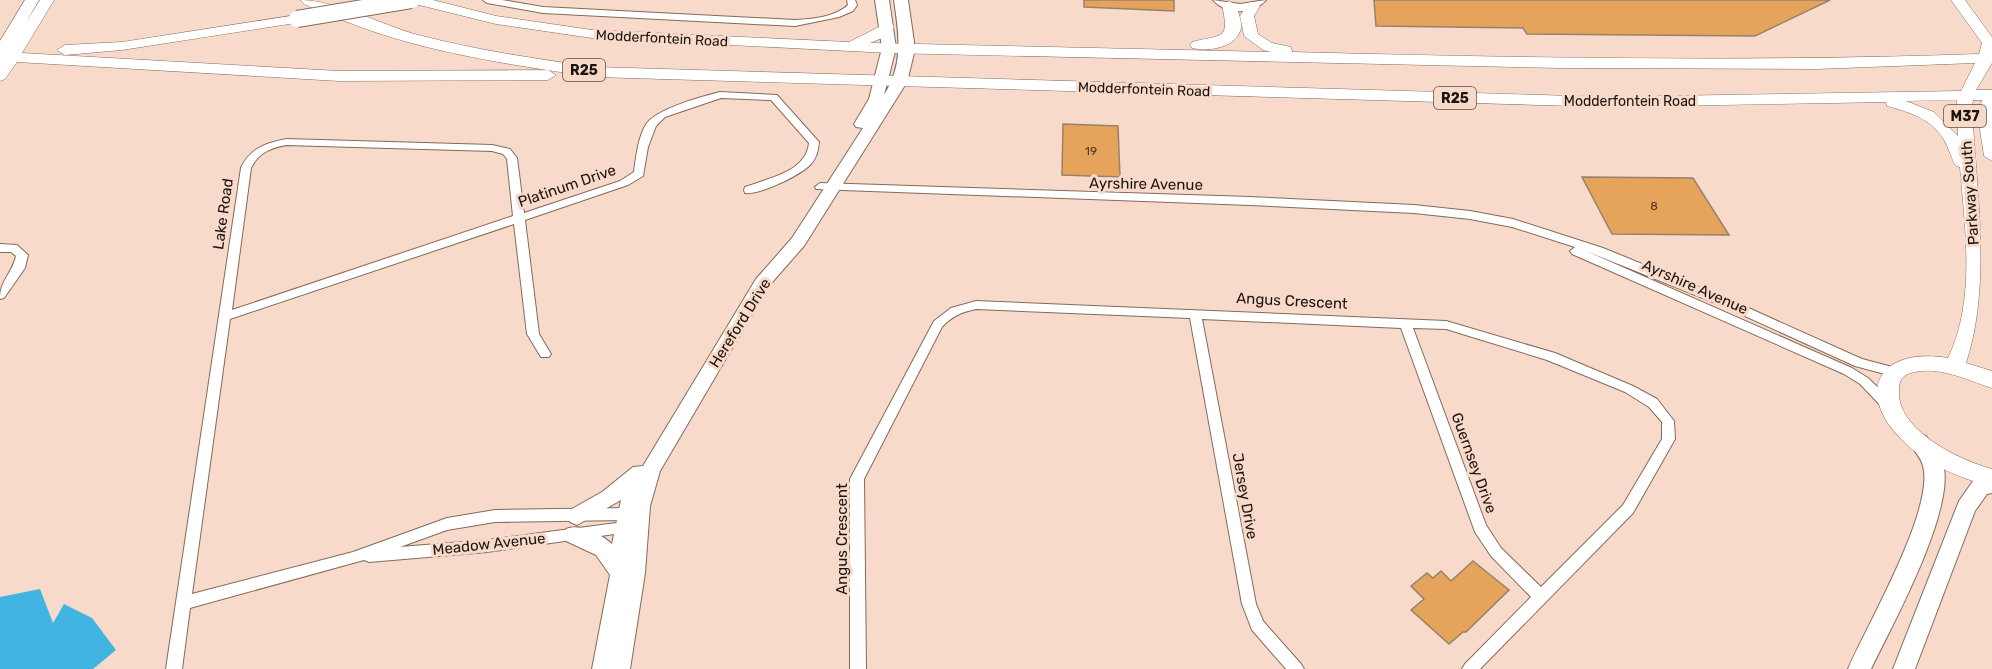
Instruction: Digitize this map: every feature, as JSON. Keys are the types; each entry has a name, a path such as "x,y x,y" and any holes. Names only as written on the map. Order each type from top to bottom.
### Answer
{"main road":[{"name":"Modderfontein Road","path":"307,0 406,38 487,57 595,72 1607,102 1992,95"},
{"path":"4,51 122,46 411,0"},
{"name":"Modderfontein Road","path":"416,0 457,11 545,28 592,34 908,49 1375,60 1816,64 1990,59"},
{"path":"429,0 457,11"},
{"path":"1958,0 1989,43 1990,59"},
{"path":"1975,0 1991,25"},
{"path":"4,51 41,3"},
{"path":"0,76 4,51 14,30 41,3"},
{"path":"1002,51 1038,47 1214,44 1227,39 1233,32 1225,3"},
{"path":"1256,3 1246,16 1249,32 1258,42 1269,47 1375,60"},
{"path":"842,46 872,38 887,27"},
{"path":"4,51 47,59 339,76 526,76 595,72"},
{"path":"0,76 14,69 47,59"},
{"name":"Parkway South","path":"1954,366 1965,349 1972,305 1975,238 1968,178 1964,110 1967,96 1990,59"},
{"name":"M37","path":"1992,95 1987,103 1985,115 1991,131 1992,156"},
{"path":"1787,99 1880,102 1925,113 1949,131 1968,178"},
{"path":"1992,380 1954,366 1917,363 1896,372 1888,385 1888,398 1893,412 1919,442 1959,467 1992,478"}],"street":[{"path":"487,0 543,10 795,23 815,21 849,11 854,5 851,0"},
{"name":"Hereford Drive","path":"619,669 634,573 632,520 651,469 762,284 798,242 876,99 889,48 882,0"},
{"name":"Hereford Drive","path":"603,669 640,472 671,415 722,334 900,82 908,49 901,0"},
{"path":"1225,3 1256,3"},
{"name":"Platinum Drive","path":"226,316 520,219 631,179 639,174 643,147 656,118 720,95 774,97 814,142 815,148 803,167 749,190"},
{"name":"Lake Road","path":"174,669 246,168 252,156 274,144 298,142 492,148 506,151 512,158 532,334 545,354"},
{"name":"Ayrshire Avenue","path":"826,187 1250,201 1414,209 1470,215 1513,223 1599,250 1729,304 1859,363 1896,372"},
{"name":"Ayrshire Avenue","path":"1470,215 1571,249 1848,371 1876,391 1893,412"},
{"path":"0,248 13,249 22,255 19,268 0,295"},
{"name":"Angus Crescent","path":"858,669 857,479 910,373 945,315 976,305 1405,323 1464,329 1551,356 1629,389 1653,403 1668,421 1668,439 1637,498 1615,524 1470,669"},
{"name":"Jersey Drive","path":"1195,313 1248,604 1257,625 1296,669"},
{"name":"Guernsey Drive","path":"1405,323 1480,528 1496,552 1541,597"},
{"path":"1859,669 1922,528 1934,490 1934,468 1919,442"},
{"path":"621,575 615,561 601,545 575,525 640,472"},
{"path":"1904,669 1966,507 1980,487 1992,483"},
{"name":"Meadow Avenue","path":"184,603 353,558 447,524 495,516 575,525 599,515 632,520"},
{"name":"Meadow Avenue","path":"353,558 488,546 575,525 632,520"}],"water":[{"path":"40,589 53,623 64,604 92,618 116,650 93,669 0,669 0,597"}],"building":[{"path":"1084,0 1174,0 1174,11 1084,7"},
{"path":"1374,0 1830,0 1755,36 1527,34 1523,28 1376,26"},
{"path":"1063,124 1118,126 1120,177 1062,175"},
{"path":"1582,177 1693,178 1729,235 1612,234"},
{"path":"1473,561 1509,590 1466,632 1449,644 1411,610 1424,599 1411,586 1427,573 1433,578 1441,571 1451,581"}]}
